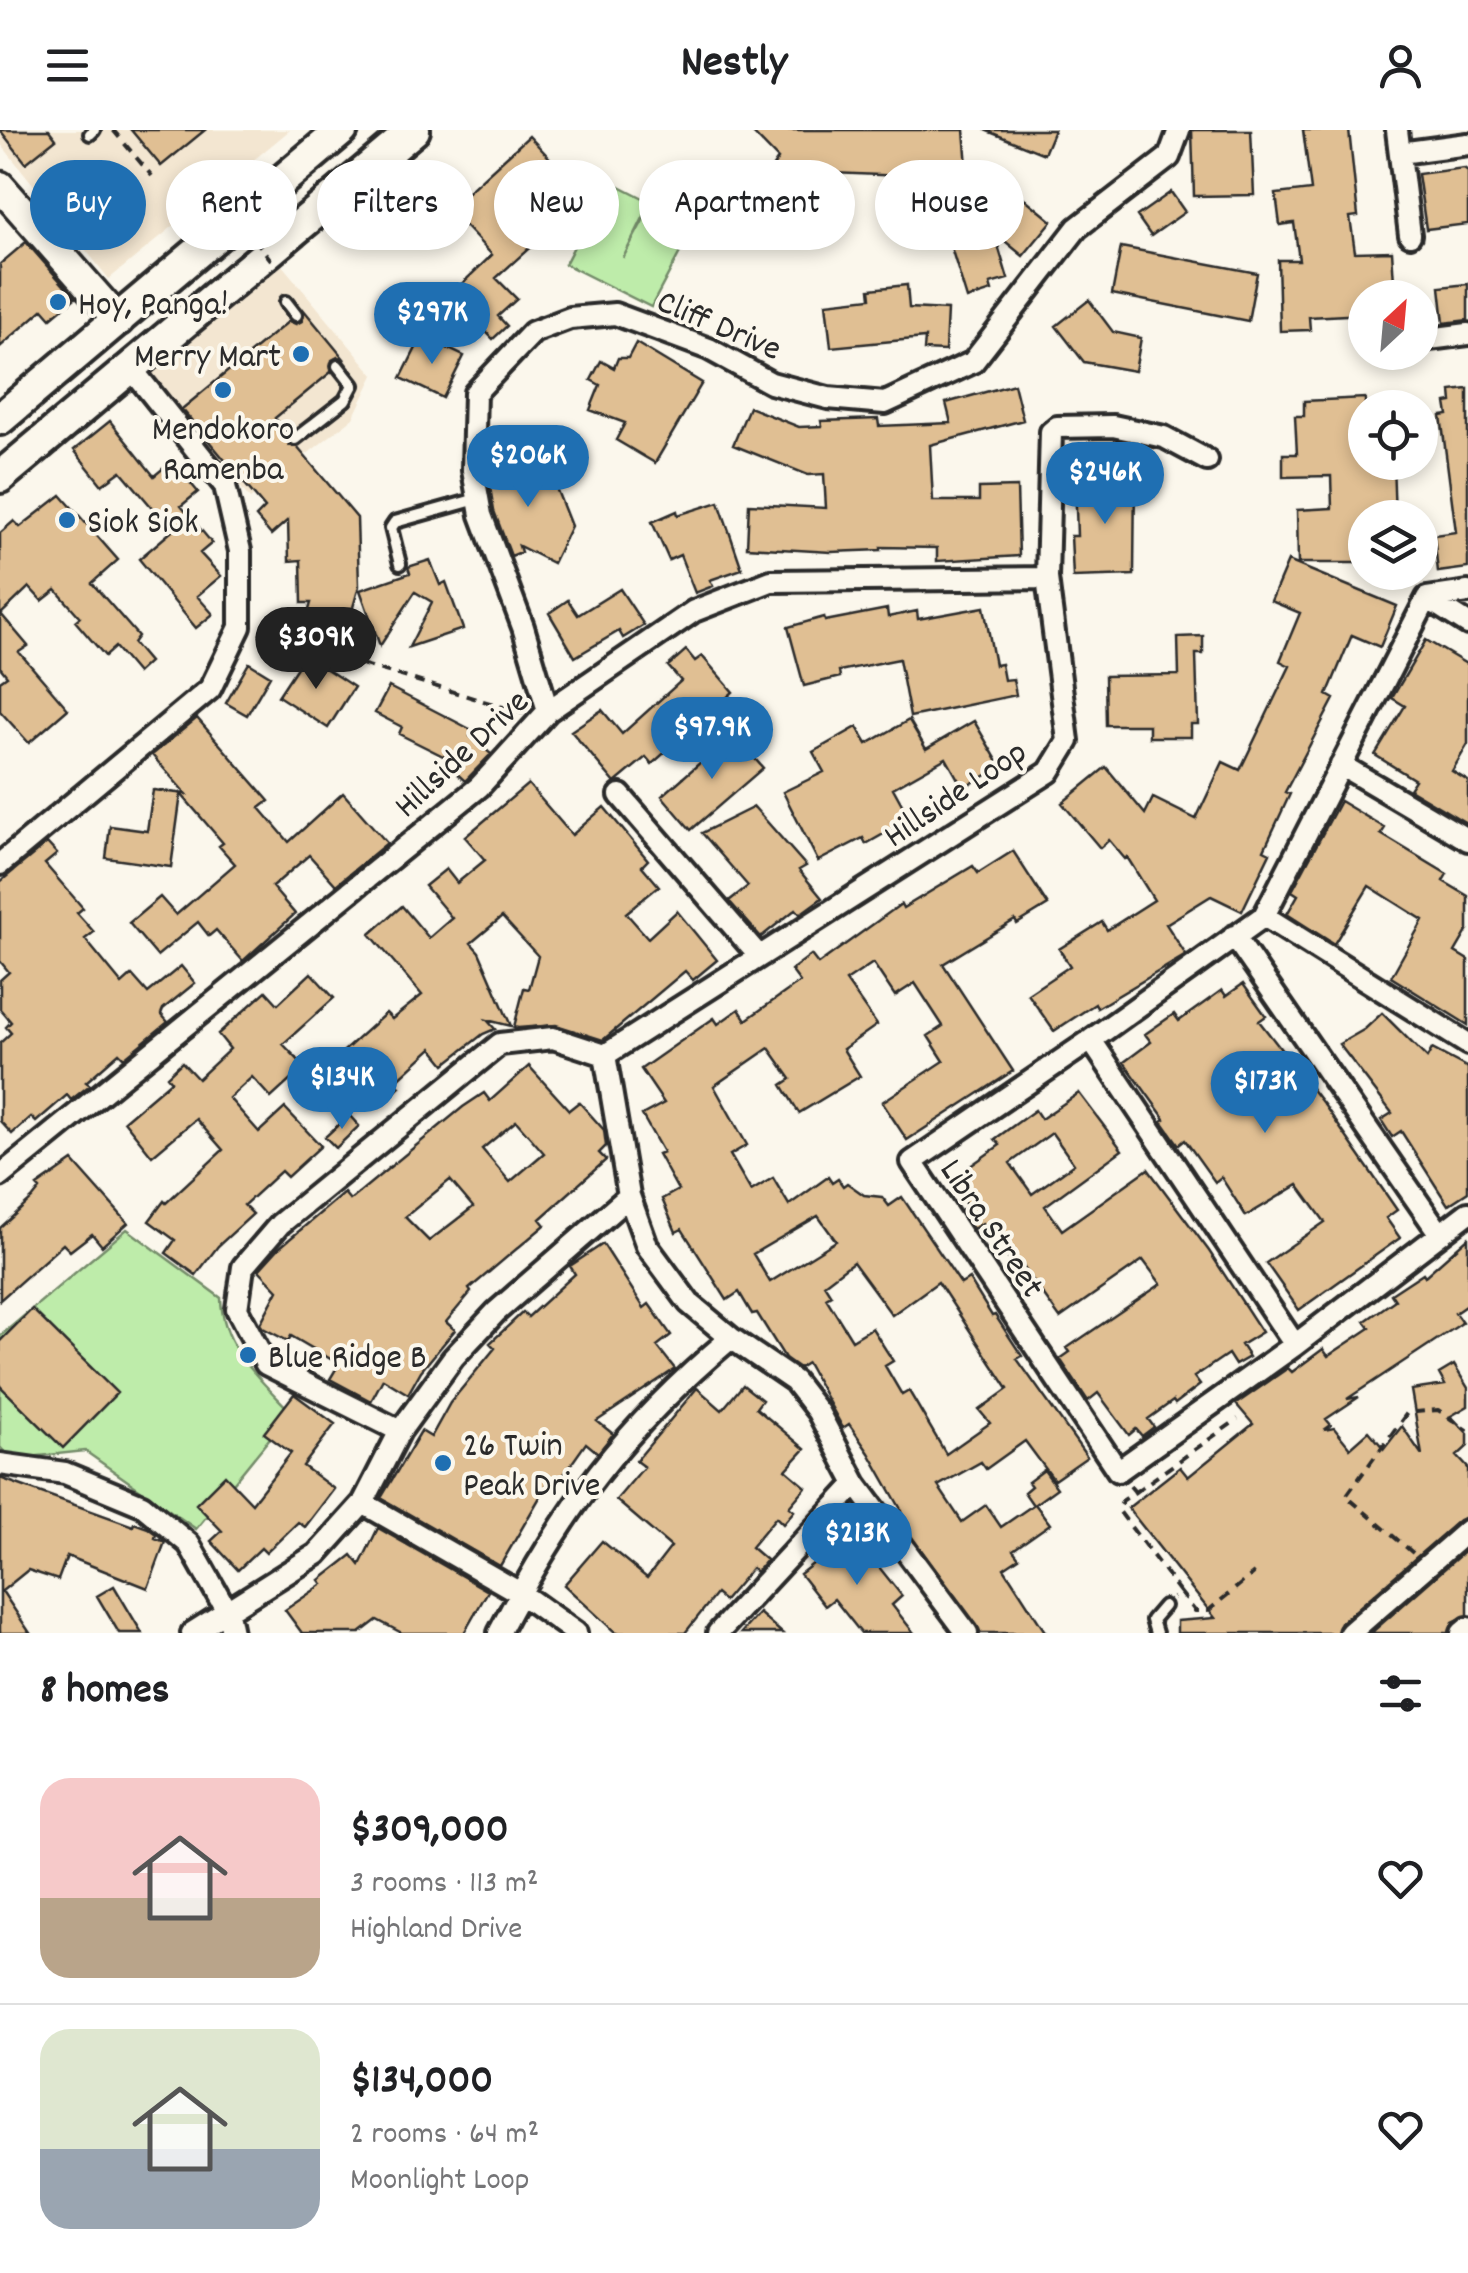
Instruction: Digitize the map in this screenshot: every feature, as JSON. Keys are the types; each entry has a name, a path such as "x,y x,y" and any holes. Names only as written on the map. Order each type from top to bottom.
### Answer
{"main road":[{"path":"4,408 119,321 342,130"},
{"path":"0,477 414,130"}],"street":[{"name":"Cliff Drive","path":"545,715 523,627 478,499 472,470 475,393 533,332 570,318 615,314 709,349 771,383 828,398 885,402 973,362 1076,228 1170,158 1179,130"},
{"path":"1397,130 1410,235"},
{"path":"1400,153 1468,144"},
{"path":"0,186 119,321"},
{"path":"1438,338 1468,334"},
{"path":"0,864 210,689 240,627 240,551 225,486 131,368"},
{"name":"Hillside Loop","path":"605,1054 1049,772 1068,741 1047,578 1051,432 1056,427 1114,426 1164,437 1207,460"},
{"name":"Hillside Drive","path":"0,1176 479,787 545,715 694,611 771,580 1047,578"},
{"path":"1427,598 1468,592"},
{"path":"1427,598 1468,624"},
{"name":"Libra Street","path":"1118,1471 912,1162 1264,916 1427,598"},
{"path":"1341,765 1468,840"},
{"path":"620,795 759,956"},
{"path":"1264,916 1468,1044"},
{"path":"1234,936 1440,1234"},
{"path":"400,1430 266,1364 237,1308 243,1268 280,1224 500,1044 553,1038 605,1054 629,1196 647,1246 688,1304 794,1381 818,1412 856,1484 967,1633"},
{"path":"1091,1040 1296,1346"},
{"path":"192,1633 230,1623 318,1554 363,1503 400,1430 453,1358 496,1312 629,1196"},
{"path":"1118,1471 1296,1346 1468,1213"},
{"path":"499,1633 553,1535 591,1480 680,1381 731,1338"},
{"path":"0,1464 65,1474 142,1505 189,1544 230,1623"},
{"path":"718,1633 856,1484"},
{"path":"363,1503 520,1593 576,1633"},
{"path":"1350,1633 1468,1530"},
{"path":"1462,1633 1468,1628"}],"lane":[{"path":"286,302 296,315"},
{"path":"295,439 345,400 353,385 338,366"},
{"path":"400,564 391,528 395,522 478,499"},
{"path":"1156,1633 1152,1620 1164,1606"}],"path":[{"path":"113,130 152,176"},
{"path":"264,250 272,260"},
{"path":"240,627 545,715"},
{"path":"1428,1566 1346,1496 1407,1413 1438,1410 1468,1431"},
{"path":"1238,1419 1122,1501 1119,1511 1196,1611 1208,1611 1254,1573"},
{"path":"1118,1471 1135,1492"},
{"path":"1164,1606 1180,1592"}],"shaded area":[{"path":"0,130 290,130 254,160 166,160 166,232 146,249 146,160 30,160 30,180 0,143"},
{"path":"86,250 144,250 109,279"},
{"path":"281,264 374,375 353,418 250,499 150,374"}],"green space":[{"path":"619,186 639,196 639,226 623,258 639,228 639,250 681,250 651,307 565,264 572,250 619,250"},
{"path":"127,1229 221,1298 223,1316 235,1347 291,1412 196,1529 85,1451 11,1459 0,1447 0,1336"}],"building":[{"path":"0,130 49,130 56,139 26,163"},
{"path":"131,130 205,130 166,160 161,166"},
{"path":"750,130 964,130 966,160 875,160 875,175 855,174 855,160 778,159"},
{"path":"985,130 1054,130 1044,154"},
{"path":"1192,130 1251,130 1254,195 1194,196"},
{"path":"1303,130 1349,130 1358,216 1350,217 1355,252 1392,251 1394,280 1348,280 1348,315 1309,317 1310,330 1280,331 1278,260 1299,260 1294,223 1280,225 1276,194 1311,190"},
{"path":"529,136 551,160 503,160"},
{"path":"494,168 494,250 527,250 496,278 517,299 498,316 507,326 493,339 450,295 492,255 474,236 474,186"},
{"path":"1464,168 1468,171 1468,224 1426,229 1418,174"},
{"path":"1171,192 1185,212 1151,236 1137,216"},
{"path":"1024,198 1052,221 1023,256 1016,250 1024,250"},
{"path":"26,242 75,298 51,318 43,309 0,347 0,264"},
{"path":"1121,247 1257,273 1248,321 1112,294"},
{"path":"952,250 999,250 1008,279 990,284 992,291 967,299"},
{"path":"1468,284 1468,320 1444,323 1440,287"},
{"path":"907,285 909,308 947,310 945,351 924,350 925,338 831,347 826,303 871,298 870,289"},
{"path":"1089,300 1113,332 1141,338 1135,371 1084,362 1056,326"},
{"path":"303,309 345,360 332,360 331,372 275,418 288,434 289,445 297,447 357,518 359,586 344,639 304,627 311,603 302,603 301,560 289,561 288,520 271,535 256,517 265,508 182,409 289,321 302,321"},
{"path":"422,336 464,356 443,398 401,378"},
{"path":"636,343 702,383 655,463 616,440 625,423 590,410 600,385 591,380 601,361 614,368 618,358 628,358"},
{"path":"1014,384 1023,420 930,445 933,501 979,501 979,488 1017,487 1019,556 937,561 937,548 881,547 831,552 747,547 749,504 826,508 824,474 808,475 733,445 749,407 799,427 822,426 821,421 878,419 879,426 951,423 946,403"},
{"path":"1468,389 1468,568 1438,572 1438,534 1456,532 1441,416 1448,415 1446,403 1452,402 1451,391"},
{"path":"1348,399 1348,480 1394,480 1394,500 1348,500 1348,563 1298,563 1297,510 1332,508 1331,476 1283,477 1283,454 1297,454 1295,416 1304,416 1304,401"},
{"path":"110,421 154,476 172,461 198,492 181,506 212,543 200,553 221,576 197,596 213,614 196,628 139,559 172,531 121,471 102,485 74,450"},
{"path":"487,450 499,450 500,481 547,465 571,526 553,563 519,546 521,552 511,556 494,511"},
{"path":"1135,474 1134,575 1073,577 1071,536 1077,536 1075,480"},
{"path":"61,495 118,560 92,583 138,636 133,643 149,662 137,673 115,647 105,656 75,621 80,617 56,590 42,601 29,587 1,614 28,646 19,652 68,709 29,743 0,711 0,681 7,676 0,667 0,533 14,521 20,527"},
{"path":"719,502 742,569 710,580 713,586 695,593 680,555 669,560 652,522 677,511 678,515"},
{"path":"430,560 440,585 446,582 463,629 409,647 432,602 415,592 380,646 360,590 410,573 408,567"},
{"path":"1288,561 1348,586 1348,590 1358,590 1397,606 1380,647 1352,635 1327,695 1334,699 1285,792 1290,794 1264,850 1270,853 1242,911 1211,896 1166,924 1186,955 1054,1031 1028,994 1070,966 1059,949 1102,922 1107,930 1154,900 1127,857 1109,840 1100,848 1062,803 1106,767 1145,814 1153,798 1196,819 1223,762 1240,770 1290,666 1280,661 1300,613 1271,601"},
{"path":"620,589 644,625 623,638 619,631 575,657 549,613 568,600 578,615"},
{"path":"984,607 995,665 1001,664 1004,680 1013,679 1016,695 910,717 899,659 839,671 840,677 804,686 788,627 824,617 825,621 887,609 888,617 917,611 918,619"},
{"path":"1203,636 1203,654 1196,654 1198,724 1191,724 1191,737 1149,737 1149,725 1106,725 1105,676 1179,675 1178,637"},
{"path":"1426,640 1468,665 1468,744 1452,771 1468,781 1468,824 1409,789 1415,780 1375,755 1405,706 1392,698"},
{"path":"686,650 695,661 702,656 733,692 652,764 646,757 615,783 571,731 602,710 622,734 681,681 668,666"},
{"path":"305,655 354,687 328,728 278,696"},
{"path":"249,663 270,676 247,715 226,703"},
{"path":"389,687 472,730 470,736 491,754 465,781 454,771 459,764 399,734 402,727 375,713"},
{"path":"197,718 269,801 260,808 289,842 343,793 387,843 336,885 309,855 272,887 295,914 243,961 216,930 209,936 198,922 157,956 129,923 160,897 176,915 235,864 219,846 223,843 181,794 171,867 106,858 110,826 147,831 153,790 186,794 152,755"},
{"path":"909,720 926,749 974,721 1001,767 963,788 946,758 893,788 910,819 866,844 863,838 818,861 783,792 824,772 813,752 857,727 867,744"},
{"path":"733,734 763,768 691,830 662,796"},
{"path":"528,784 572,835 604,807 648,860 642,866 659,886 626,913 648,938 677,911 717,960 693,980 685,971 603,1040 556,1025 518,1028 514,1027 524,988 529,989 538,956 502,917 471,943 479,952 511,1026 487,1020 495,1029 445,1064 432,1048 395,1082 400,1087 381,1105 336,1058 386,1013 392,1019 422,995 370,934 402,906 429,938 452,918 425,886 446,869 457,883 485,860 465,837"},
{"path":"1340,801 1385,828 1381,834 1447,874 1443,881 1468,896 1468,930 1455,952 1468,960 1468,1025 1391,977 1423,920 1369,886 1334,944 1287,914 1298,895 1292,891"},
{"path":"754,807 806,866 799,870 822,898 800,914 796,909 761,937 729,901 748,886 702,833"},
{"path":"47,843 57,854 45,864 83,908 77,913 94,932 85,939 122,984 132,975 148,993 181,966 195,983 163,1009 161,1014 168,1022 124,1058 119,1053 71,1100 67,1095 36,1122 31,1117 12,1134 0,1121 0,1043 11,1033 6,1027 11,1022 0,1009 0,980 9,972 0,961 0,882"},
{"path":"1013,851 1048,905 1017,924 1015,920 943,964 1013,1071 907,1140 882,1102 944,1061 928,1036 943,1026 915,983 895,996 873,963 846,981 877,1025 843,1049 860,1076 799,1113 782,1085 791,1079 769,1048 714,1086 747,1145 730,1155 751,1191 773,1178 789,1205 828,1177 832,1183 838,1179 843,1186 847,1183 864,1195 882,1197 889,1206 902,1197 961,1284 969,1279 992,1316 995,1315 1022,1356 1017,1359 1087,1457 1054,1480 1025,1441 986,1469 981,1462 938,1486 962,1522 986,1505 1001,1527 1033,1505 1024,1492 1031,1486 1028,1482 1044,1470 1057,1488 1035,1504 1050,1524 1013,1550 1019,1558 1004,1568 1046,1633 981,1633 896,1515 902,1511 869,1453 849,1424 843,1428 807,1363 799,1368 785,1358 739,1292 727,1300 682,1229 676,1232 662,1199 678,1190 642,1115 664,1103 641,1069 714,1018 718,1024 739,1009 746,1020 800,982 791,970 811,955 818,964 901,904 903,908 973,866 978,873","holes":["818,1216 836,1241 770,1282 753,1254","853,1262 892,1315 938,1282 1008,1389 979,1410 990,1423 946,1454 909,1391 902,1395 885,1366 893,1361 872,1328 852,1340 826,1298 831,1295 824,1284"]},
{"path":"311,973 334,998 283,1044 305,1067 271,1098 252,1077 229,1098 259,1132 285,1108 321,1146 287,1177 281,1171 244,1205 253,1214 218,1246 196,1275 166,1253 175,1240 149,1221 164,1201 223,1150 196,1119 152,1156 124,1121 171,1081 167,1076 182,1062 198,1079 230,1049 218,1034 266,991 278,1004"},
{"path":"1243,984 1266,1016 1259,1021 1325,1106 1397,1210 1386,1218 1400,1238 1299,1310 1266,1263 1325,1222 1298,1185 1246,1216 1221,1177 1215,1182 1185,1140 1179,1145 1124,1062 1151,1042 1145,1034 1174,1014 1179,1021 1222,990 1226,996"},
{"path":"1382,1013 1427,1058 1432,1049 1468,1068 1468,1192 1448,1205 1401,1131 1392,1137 1381,1120 1392,1113 1339,1044 1365,1029"},
{"path":"529,1066 569,1110 579,1102 604,1130 606,1146 599,1153 606,1160 540,1219 545,1225 469,1289 471,1292 446,1322 455,1330 421,1371 408,1394 383,1379 371,1401 330,1379 339,1364 291,1336 288,1341 263,1328 260,1324 278,1290 259,1270 344,1193 350,1200 484,1093 490,1101","holes":["516,1121 544,1153 510,1182 482,1149","450,1180 473,1207 429,1241 405,1217"]},
{"path":"1079,1093 1122,1150 1045,1206 1062,1230 1148,1169 1262,1332 1241,1345 1249,1357 1235,1365 1228,1354 1194,1377 1200,1385 1148,1419 1154,1427 1142,1436 1136,1429 1129,1435 1098,1393 1088,1401 1060,1359 1070,1352 1067,1348 1161,1284 1143,1260 1060,1318 1019,1261 1013,1265 983,1223 973,1229 961,1211 967,1206 949,1181 1000,1145 995,1139 1035,1110 1041,1119","holes":["1052,1133 1074,1164 1032,1194 1010,1163"]},
{"path":"349,1115 359,1126 336,1148 325,1137"},
{"path":"73,1161 128,1223 102,1246 92,1234 70,1251 63,1244 0,1300 0,1228 32,1199 40,1189 37,1186"},
{"path":"1468,1238 1468,1304 1455,1313 1462,1323 1347,1399 1359,1397 1326,1419 1331,1425 1324,1430 1334,1428 1350,1448 1369,1431 1384,1449 1402,1426 1422,1455 1411,1390 1445,1385 1439,1374 1454,1365 1468,1388 1468,1406 1451,1416 1468,1434 1468,1446 1457,1456 1468,1468 1468,1517 1459,1520 1341,1623 1337,1633 1177,1633 1177,1621 1215,1618 1128,1508 1180,1467 1188,1477 1253,1424 1236,1404 1288,1368 1292,1372 1323,1349 1328,1356 1370,1328 1365,1321 1395,1300 1391,1294 1423,1273 1425,1276"},
{"path":"603,1244 644,1308 649,1304 671,1335 657,1346 675,1369 597,1421 613,1434 598,1453 586,1443 553,1490 547,1485 500,1566 381,1498 421,1431 431,1437 450,1403 495,1348 490,1343 523,1312 528,1317 575,1274 570,1266"},
{"path":"32,1309 117,1393 63,1448 0,1386 0,1341"},
{"path":"743,1385 762,1400 756,1408 805,1449 786,1470 806,1487 789,1507 794,1511 783,1524 776,1517 751,1547 766,1560 756,1572 752,1568 724,1601 716,1594 685,1633 616,1633 564,1585 602,1541 647,1578 671,1547 616,1500 644,1467 636,1461 697,1388 722,1410"},
{"path":"294,1394 335,1424 303,1466 334,1489 305,1527 298,1522 266,1553 261,1548 238,1570 211,1541 222,1531 196,1504 225,1475 252,1503 291,1453 264,1433"},
{"path":"0,1478 148,1528 156,1534 155,1538 165,1542 148,1588 67,1556 58,1580 28,1570 2,1591 30,1633 0,1633"},
{"path":"378,1528 488,1591 464,1633 402,1633 377,1620 360,1633 302,1633 285,1610 323,1584 320,1580 352,1555 360,1565"},
{"path":"852,1533 902,1596 892,1605 914,1633 861,1633 834,1599 825,1606 800,1574"},
{"path":"1468,1548 1468,1615 1453,1622 1449,1633 1371,1633"},
{"path":"114,1586 142,1633 119,1633 97,1596"},
{"path":"759,1613 782,1633 741,1633"}],"place":[{"name":"Hoy, Panga!","path":"58,302"},
{"name":"Merry Mart","path":"301,354"},
{"name":"Mendokoro Ramenba","path":"223,390"},
{"name":"Siok Siok","path":"67,520"},
{"name":"Blue Ridge B","path":"248,1355"},
{"name":"26 Twin Peak Drive","path":"443,1463"}]}
